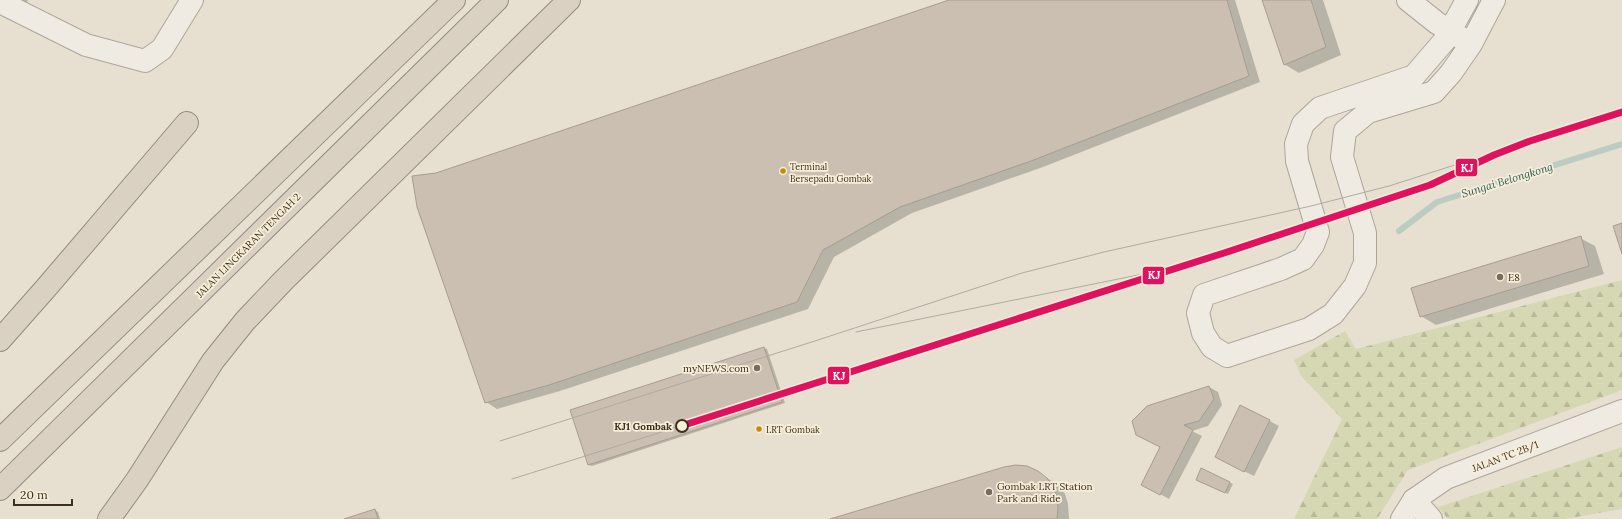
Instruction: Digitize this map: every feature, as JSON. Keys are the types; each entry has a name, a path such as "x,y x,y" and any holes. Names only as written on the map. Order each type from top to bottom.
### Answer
{"highway":[{"path":"1,439 454,0"},
{"name":"JALAN LINGKARAN TENGAH 2","path":"0,490 497,0"},
{"path":"109,519 137,480 213,361 245,321 284,280 569,0"},
{"path":"0,340 187,123"}],"street":[{"path":"0,2 28,7 86,45 145,61 162,49 192,0"},
{"path":"1408,0 1450,32 1471,44"},
{"path":"1482,24 1459,3 1450,32 1414,76 1320,108 1303,124 1296,144 1297,162 1318,232 1314,245 1304,259 1281,269 1204,295 1198,313 1203,333 1212,347 1226,356 1309,329 1333,314 1355,286 1364,264 1365,233 1342,157 1345,131 1368,112 1434,92 1451,73 1471,44 1482,24 1494,0"},
{"name":"JALAN TC 2B/1","path":"1402,519 1414,500 1446,478 1622,411"},
{"path":"1414,500 1431,519"}],"green space":[{"path":"1622,280 1622,390 1408,470 1377,519 1294,519 1342,419 1301,376 1294,360 1345,331 1356,349"},
{"path":"1622,447 1622,509 1565,519 1448,519 1438,507"}],"building":[{"name":"Terminal Bersepadu Gombak","path":"949,0 1227,0 1249,76 1031,161 900,207 823,250 797,302 549,385 485,403 417,207 412,176 436,173"},
{"path":"1262,0 1311,0 1326,47 1284,65"},
{"path":"1622,223 1622,254 1613,226"},
{"name":"E8","path":"1581,236 1589,266 1420,317 1411,288"},
{"name":"KJ1 Gombak","path":"764,347 782,402 588,465 570,410"},
{"path":"1209,386 1214,399 1199,421 1184,425 1193,430 1160,495 1141,485 1160,447 1136,435 1132,421 1147,406"},
{"path":"1240,405 1270,420 1244,472 1215,457"},
{"name":"Gombak LRT Station Park and Ride","path":"1016,465 1027,466 1038,471 1047,478 1057,497 1057,519 830,519 1004,467"},
{"path":"1201,468 1230,482 1225,493 1196,480"},
{"path":"375,509 378,519 344,519"}],"waterway":[{"name":"Sungai Belongkong","path":"1399,231 1437,202 1622,144"}],"tram line":[{"path":"500,441 818,340 1022,273 1104,252 1311,206 1389,186 1530,141"},
{"path":"856,332 1158,271 1224,253"},
{"path":"512,479 681,426"}],"transit line":[{"name":"KJ","path":"681,426 1224,253 1430,185 1494,155 1530,141 1622,112"}],"place":[{"name":"Terminal Bersepadu Gombak","path":"783,171"},
{"name":"E8","path":"1500,277"},
{"name":"myNEWS.com","path":"757,368"},
{"name":"KJ1 Gombak","path":"682,426"},
{"name":"LRT Gombak","path":"759,429"},
{"name":"Gombak LRT Station Park and Ride","path":"989,492"}]}
